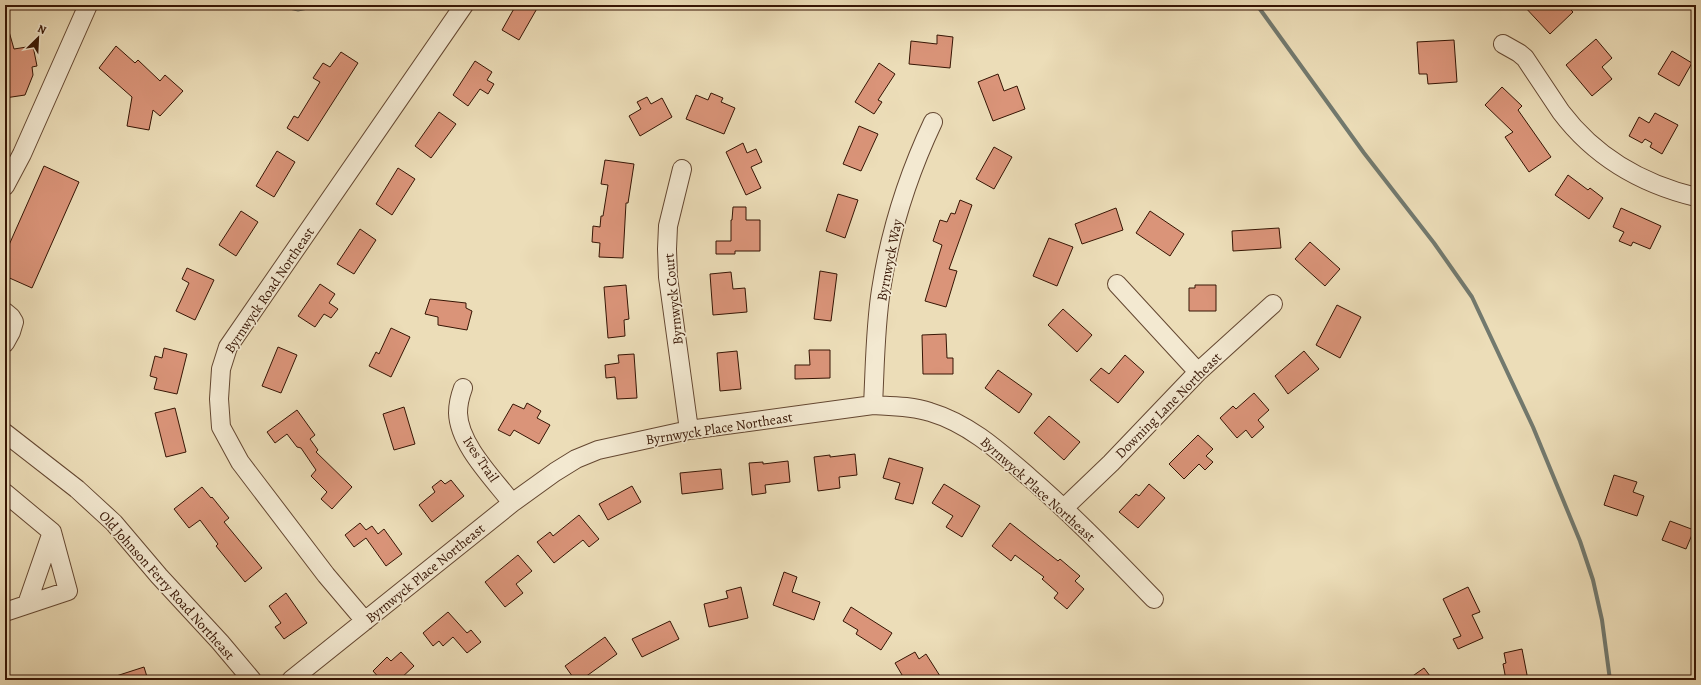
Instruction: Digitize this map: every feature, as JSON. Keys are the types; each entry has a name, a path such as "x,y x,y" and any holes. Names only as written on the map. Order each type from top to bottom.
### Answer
{"street":[{"path":"5,186 22,154 88,5"},
{"name":"Byrnwyck Road Northeast","path":"365,621 326,575 240,462 221,427 219,399 221,369 228,347 464,5"},
{"path":"1503,44 1525,58 1562,112 1589,143 1618,166 1645,181 1676,192 1696,197"},
{"name":"Byrnwyck Way","path":"873,405 877,329 881,290 891,237 917,158 933,122"},
{"name":"Byrnwyck Court","path":"682,169 668,226 667,249 668,276 689,430"},
{"path":"1117,284 1198,372"},
{"name":"Downing Lane Northeast","path":"1064,508 1111,463 1198,372 1273,304"},
{"path":"5,312 14,322 5,343"},
{"name":"Ives Trail","path":"463,388 458,413 464,437 477,457 512,503"},
{"name":"Byrnwyck Place Northeast","path":"291,680 512,503 576,459 598,450 689,430 873,405 902,406 930,412 977,435 997,449 1064,508 1154,599"},
{"name":"Old Johnson Ferry Road Northeast","path":"5,433 77,489 114,523 252,680"},
{"path":"5,493 52,532 68,591 5,612"},
{"path":"27,604 52,532"}],"water":[{"path":"272,5 311,5 308,9 298,11"}],"building":[{"path":"516,5 539,5 519,40 502,30"},
{"path":"1523,5 1566,5 1573,12 1550,34"},
{"path":"8,28 14,49 33,46 37,66 32,67 33,75 25,95 5,98 5,29"},
{"path":"937,35 953,37 950,68 909,64 911,41 937,44"},
{"path":"1596,39 1612,58 1602,67 1612,79 1592,96 1566,65"},
{"path":"1454,40 1457,82 1428,84 1427,74 1419,74 1417,42"},
{"path":"116,46 135,63 138,60 160,81 165,75 183,91 160,116 153,110 149,130 127,126 132,97 99,68"},
{"path":"1672,51 1692,63 1679,86 1658,74"},
{"path":"341,52 358,63 308,141 287,128 294,116 298,118 320,82 313,78 323,63 330,67"},
{"path":"475,61 492,72 487,80 494,84 488,94 480,89 468,106 453,95"},
{"path":"879,63 895,74 878,100 882,102 874,114 855,102"},
{"path":"998,74 1004,91 1017,86 1025,109 993,121 978,82"},
{"path":"1502,87 1522,106 1518,110 1551,157 1529,172 1505,137 1513,132 1485,105"},
{"path":"711,93 723,98 721,102 735,108 724,134 686,119 696,95 708,100"},
{"path":"647,97 651,104 662,98 672,117 640,136 629,116 641,109 637,102"},
{"path":"439,112 456,124 431,158 415,146"},
{"path":"1655,113 1678,125 1662,154 1650,147 1652,143 1645,139 1642,143 1629,136 1639,117 1649,123"},
{"path":"859,126 878,134 861,171 843,164"},
{"path":"743,143 747,153 756,149 762,162 751,167 761,188 746,195 726,152"},
{"path":"994,147 1012,157 994,189 976,179"},
{"path":"277,151 295,162 274,197 256,186"},
{"path":"605,160 634,164 628,203 626,203 623,258 599,257 600,243 592,242 593,226 600,227 608,185 601,184"},
{"path":"44,166 79,182 32,288 5,276 5,254"},
{"path":"398,168 415,179 392,215 376,204"},
{"path":"1568,175 1588,190 1590,188 1603,198 1589,219 1555,195"},
{"path":"838,194 858,200 845,238 826,231"},
{"path":"960,200 972,205 949,269 957,271 946,307 925,301 942,245 933,241 940,220 947,222 951,213 955,214"},
{"path":"733,207 746,207 746,220 760,220 760,251 735,251 735,254 716,254 716,241 731,241 731,220"},
{"path":"1116,208 1123,230 1082,244 1075,224"},
{"path":"1621,208 1661,226 1650,249 1633,242 1631,246 1619,241 1624,232 1613,227"},
{"path":"241,211 258,222 236,256 219,245"},
{"path":"1150,211 1184,234 1170,256 1136,233"},
{"path":"1279,228 1281,248 1233,251 1232,231"},
{"path":"360,229 376,240 354,274 337,264"},
{"path":"1049,238 1073,247 1057,286 1033,276"},
{"path":"1310,242 1340,269 1325,286 1295,259"},
{"path":"187,268 214,280 195,320 176,311 189,283 182,279"},
{"path":"820,271 837,274 831,321 814,319"},
{"path":"731,272 733,289 745,288 747,312 713,315 710,274"},
{"path":"320,284 335,294 329,303 338,309 331,318 324,314 315,327 298,316"},
{"path":"626,285 629,319 624,320 625,336 608,338 604,287"},
{"path":"1195,285 1216,285 1216,311 1189,311 1189,288 1195,288"},
{"path":"430,299 466,303 466,308 472,311 467,330 438,325 438,317 425,314"},
{"path":"1337,305 1361,317 1340,358 1316,345"},
{"path":"1063,309 1092,335 1077,352 1048,325"},
{"path":"391,328 410,337 391,377 369,366 376,352 379,354"},
{"path":"946,334 947,358 953,358 953,374 923,374 922,335"},
{"path":"278,347 297,355 281,393 262,386"},
{"path":"164,348 187,354 177,394 154,389 157,378 150,376 155,356 162,358"},
{"path":"809,350 830,350 830,378 795,379 795,365 810,365"},
{"path":"737,351 741,389 720,391 717,353"},
{"path":"1304,351 1319,369 1288,394 1275,376"},
{"path":"634,354 637,398 617,399 615,377 606,378 605,365 619,363 618,355"},
{"path":"1125,355 1144,372 1118,403 1090,380 1101,368 1109,374"},
{"path":"998,370 1032,394 1019,413 985,388"},
{"path":"1254,393 1269,410 1258,420 1264,427 1252,438 1246,430 1237,438 1220,418 1233,406 1236,409"},
{"path":"527,403 541,411 537,418 550,425 539,444 514,430 510,436 498,430 513,404 524,409"},
{"path":"404,407 415,444 394,450 383,414"},
{"path":"175,408 186,452 166,457 155,413"},
{"path":"297,410 315,435 310,439 318,450 316,452 352,487 332,509 321,499 327,492 311,476 316,470 301,448 297,447 287,434 275,443 267,432"},
{"path":"1049,416 1080,442 1064,460 1034,433"},
{"path":"1198,435 1213,449 1206,456 1213,462 1205,470 1199,464 1184,479 1169,464"},
{"path":"855,454 857,475 839,477 840,488 818,491 814,457"},
{"path":"889,458 923,468 913,504 895,499 900,483 883,478"},
{"path":"788,461 790,482 765,485 766,493 752,495 749,463 763,462 763,464"},
{"path":"721,469 723,489 682,494 680,473"},
{"path":"1614,475 1637,482 1633,492 1644,496 1637,516 1604,505"},
{"path":"441,480 445,484 451,480 464,496 432,522 419,505 435,492 432,487"},
{"path":"944,484 980,506 962,537 946,527 953,516 932,503"},
{"path":"1149,484 1165,498 1138,528 1119,512 1136,494 1139,496"},
{"path":"632,486 641,502 608,520 599,504"},
{"path":"202,487 229,518 224,522 262,568 245,582 216,546 218,544 200,520 189,528 174,509"},
{"path":"579,515 599,539 589,547 583,540 554,563 537,542 550,532 553,536"},
{"path":"1670,521 1694,530 1686,549 1662,540"},
{"path":"360,523 366,530 372,526 378,534 384,529 402,554 386,566 366,538 354,547 345,535"},
{"path":"1010,523 1058,561 1060,559 1080,576 1075,581 1084,589 1067,609 1054,598 1058,593 1042,579 1044,577 1015,555 1011,561 992,546"},
{"path":"518,555 532,571 516,584 523,593 505,607 485,582"},
{"path":"784,572 797,577 792,592 820,602 814,620 773,605"},
{"path":"741,587 748,618 709,627 704,604 728,598 726,591"},
{"path":"1468,587 1480,612 1472,615 1483,638 1458,649 1453,639 1461,636 1443,599"},
{"path":"286,593 307,623 284,639 275,627 281,623 269,606"},
{"path":"851,607 892,633 881,650 856,634 858,630 843,621"},
{"path":"448,612 467,633 471,630 481,642 467,653 453,637 443,646 439,641 433,646 423,633"},
{"path":"670,621 679,639 642,657 632,639"},
{"path":"605,637 617,654 581,680 575,680 565,666"},
{"path":"1522,649 1528,680 1506,680 1503,664 1506,663 1504,653"},
{"path":"401,652 414,666 399,680 381,680 373,671 387,657 391,661"},
{"path":"915,652 919,659 926,654 940,676 933,680 905,680 895,663"},
{"path":"144,667 148,680 111,680 110,678"},
{"path":"1424,668 1433,680 1407,680"}],"waterway":[{"path":"1257,5 1364,153 1434,243 1472,297 1533,427 1580,541 1593,580 1602,620 1610,680"}]}
